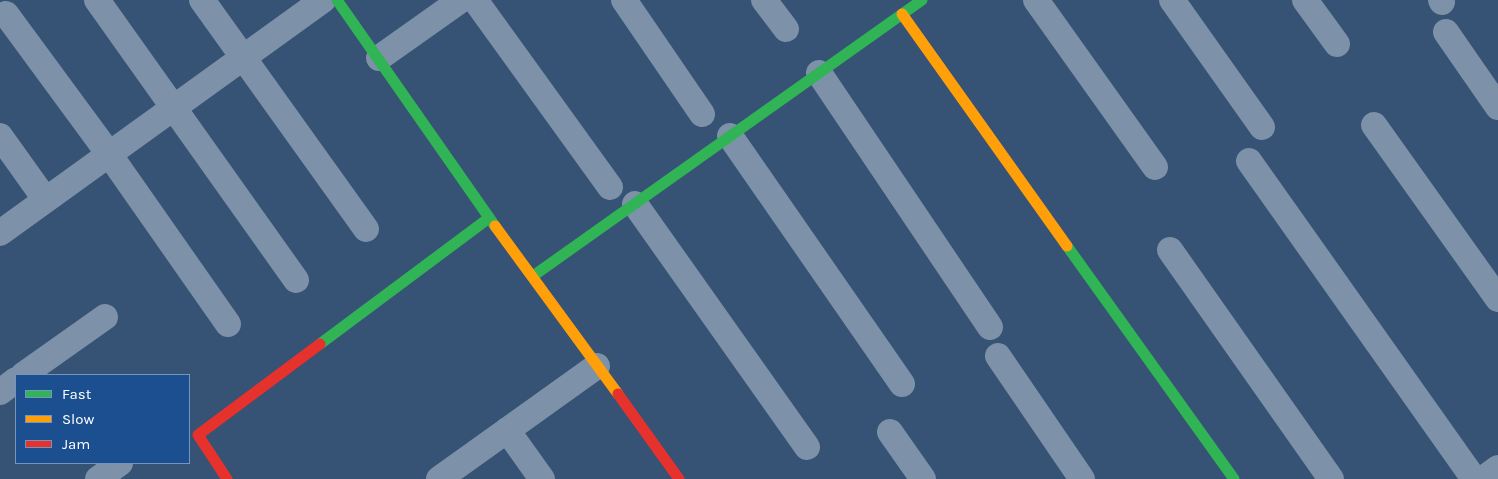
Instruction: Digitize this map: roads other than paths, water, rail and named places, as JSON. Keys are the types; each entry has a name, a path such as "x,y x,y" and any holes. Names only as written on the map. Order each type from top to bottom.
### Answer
{"street":[{"path":"97,0 296,280"},
{"path":"202,0 366,229"},
{"path":"0,233 323,0"},
{"path":"337,0 379,58 488,218 533,276 679,479"},
{"path":"379,58 461,0"},
{"path":"475,0 610,187"},
{"path":"624,0 702,114"},
{"path":"764,0 786,30"},
{"path":"533,276 922,0"},
{"path":"1036,0 1155,168"},
{"path":"1172,0 1262,127"},
{"path":"1306,0 1337,44"},
{"path":"6,14 109,154 228,324"},
{"path":"902,14 1234,479"},
{"path":"1446,32 1498,107"},
{"path":"819,73 990,327"},
{"path":"1374,125 1498,300"},
{"path":"0,136 45,199"},
{"path":"730,136 902,384"},
{"path":"1249,161 1474,479"},
{"path":"635,204 807,447"},
{"path":"227,479 198,435 488,218"},
{"path":"1170,250 1331,479"},
{"path":"24,374 104,316"},
{"path":"998,356 1082,479"},
{"path":"439,479 597,366"},
{"path":"0,392 15,381"},
{"path":"507,430 542,479"},
{"path":"890,432 922,479"},
{"path":"98,479 119,464"},
{"path":"1482,479 1498,468"}]}
